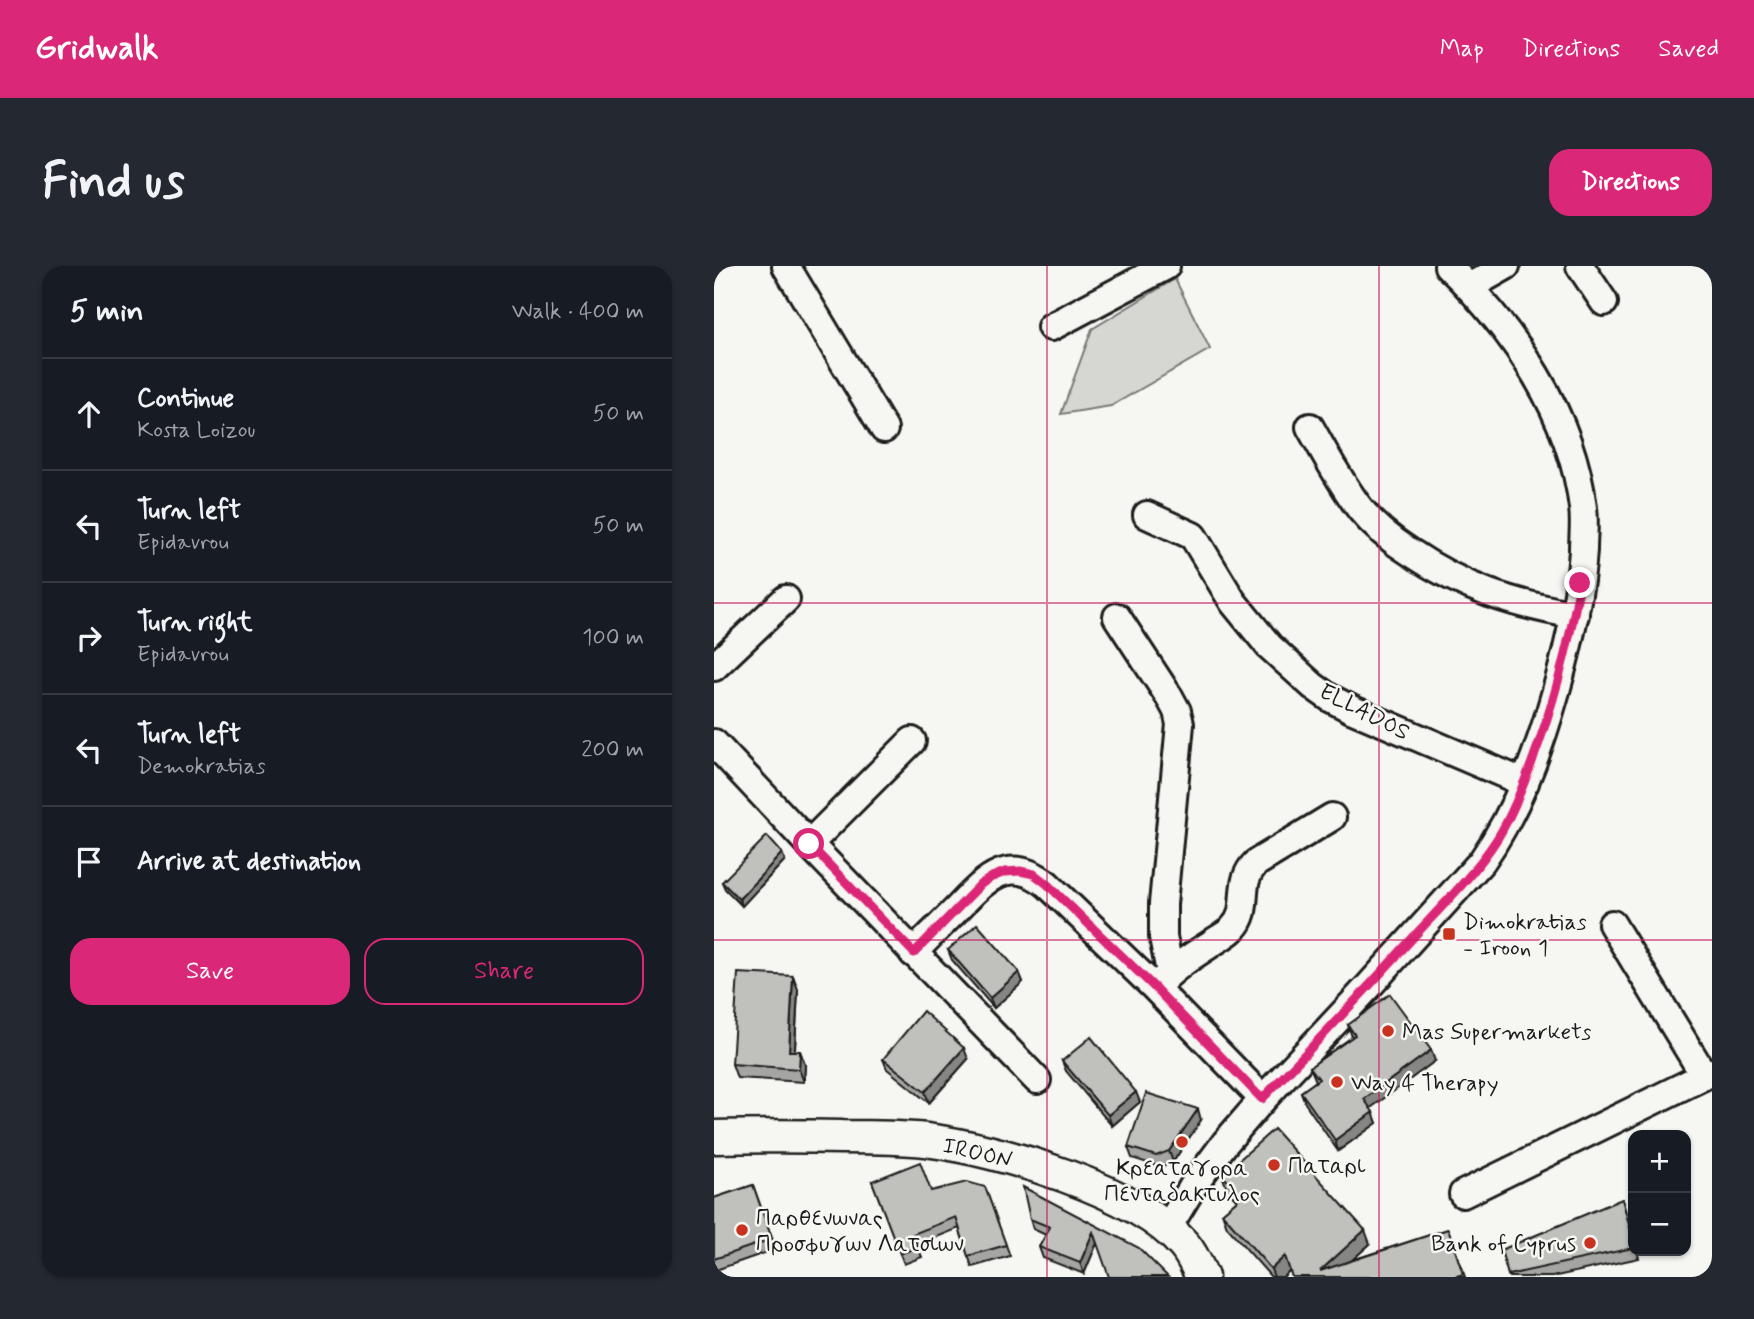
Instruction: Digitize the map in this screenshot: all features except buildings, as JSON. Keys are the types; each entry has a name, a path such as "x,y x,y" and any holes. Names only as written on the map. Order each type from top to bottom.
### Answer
{"street":[{"path":"786,266 884,429"},
{"path":"1051,327 1166,266"},
{"path":"1167,1228 1209,1162 1262,1099 1475,869 1498,838 1525,783 1562,670 1575,615 1581,573 1583,509 1569,448 1533,371 1498,321 1448,266"},
{"path":"1469,287 1506,266"},
{"path":"1580,266 1604,302"},
{"path":"1310,427 1352,497 1385,535 1426,563 1471,587 1531,607 1575,615"},
{"name":"ELLADOS","path":"1147,515 1193,536 1244,618 1269,646 1313,686 1351,709 1525,783"},
{"path":"714,667 786,599"},
{"path":"1117,617 1170,698 1180,724 1163,904 1162,980"},
{"path":"809,844 912,741"},
{"path":"714,743 1037,1080"},
{"path":"1162,980 1233,929 1242,911 1245,878 1249,869 1332,817"},
{"path":"914,953 981,884 999,873 1020,871 1034,874 1162,980 1262,1099"},
{"path":"1462,1194 1708,1073 1612,924"},
{"name":"IROON","path":"714,1137 886,1137 927,1140 1010,1159 1074,1179 1111,1194 1141,1211 1167,1228 1185,1245 1202,1277"}],"shaded area":[{"path":"1175,279 1210,349 1111,406 1061,414 1092,329"}],"place":[{"name":"Dimokratias - Iroon 1","path":"1449,934"},
{"name":"Mas Supermarkets","path":"1388,1031"},
{"name":"Way 4 Therapy","path":"1337,1082"},
{"name":"Κρεαταγορα Πενταδακτυλος","path":"1182,1142"},
{"name":"Παταρι","path":"1274,1165"},
{"name":"Παρθενωνας Προσφυγων Λατσιων","path":"742,1230"},
{"name":"Bank of Cyprus","path":"1590,1243"}],"route":[{"path":"809,844 914,953 986,880 1005,872 1034,874 1155,988 1262,1099 1443,905 1482,861 1498,838 1525,783 1550,711 1575,615 1580,583"}]}
